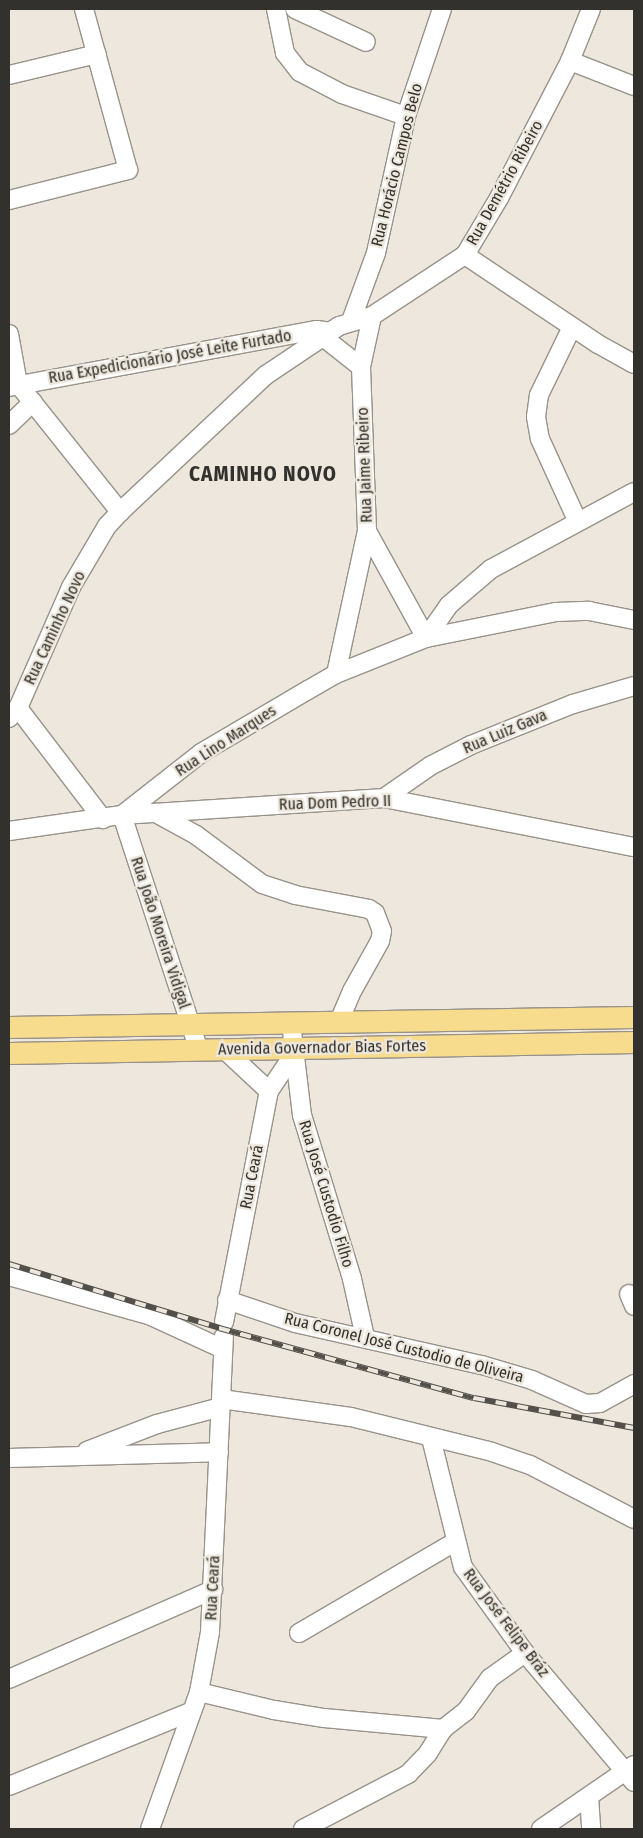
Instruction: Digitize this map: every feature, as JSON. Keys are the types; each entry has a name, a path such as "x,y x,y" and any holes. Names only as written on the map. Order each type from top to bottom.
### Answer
{"main road":[{"name":"Avenida Governador Bias Fortes","path":"9,1028 634,1017"},
{"path":"492,1019 492,1044"},
{"name":"Avenida Governador Bias Fortes","path":"9,1053 199,1050 293,1052 492,1044 634,1042"}],"street":[{"path":"9,200 128,170 84,9"},
{"path":"276,9 285,53 300,72 342,94 406,116"},
{"path":"295,9 366,42"},
{"name":"Rua Horácio Campos Belo","path":"351,322 376,253 406,116 442,9"},
{"name":"Rua Demétrio Ribeiro","path":"351,322 372,316 465,256 499,198 570,61 590,9"},
{"path":"9,76 97,54"},
{"path":"570,61 634,86"},
{"path":"465,256 572,327 634,364"},
{"name":"Rua Jaime Ribeiro","path":"372,316 362,367 367,531 426,638"},
{"name":"Rua Caminho Novo","path":"14,713 70,587 107,526 266,375 327,334 351,322"},
{"path":"572,327 539,395 536,417 540,439 577,520"},
{"name":"Rua Expedicionário José Leite Furtado","path":"13,385 175,358 317,330 327,334"},
{"path":"9,334 13,385 33,402 120,512"},
{"path":"327,334 362,367"},
{"path":"9,425 33,402"},
{"path":"426,638 449,605 468,587 527,547 634,492"},
{"path":"336,674 367,531"},
{"name":"Rua Lino Marques","path":"122,815 201,753 336,674 426,638 556,612 589,611 634,620"},
{"name":"Rua Luiz Gava","path":"384,798 430,766 471,745 573,704 634,686"},
{"path":"14,713 102,819"},
{"name":"Rua Dom Pedro II","path":"9,831 122,815 384,798 634,847"},
{"path":"156,813 196,835 262,884 295,894 369,909 375,914 382,931 380,941 339,1021"},
{"name":"Rua João Moreira Vidigal","path":"122,815 199,1050"},
{"path":"291,1023 293,1052"},
{"path":"225,1050 269,1091"},
{"name":"Rua Ceará","path":"146,1828 199,1692 210,1632 213,1590 227,1300 269,1091 293,1052"},
{"name":"Rua José Custodio Filho","path":"293,1052 302,1115 352,1279 365,1337"},
{"path":"9,1276 224,1336"},
{"name":"Rua Coronel José Custodio de Oliveira","path":"227,1300 295,1323 365,1337 482,1365 532,1380 586,1404 600,1403 634,1384"},
{"path":"82,1454 114,1439 221,1403 333,1414 432,1438 530,1465 634,1519"},
{"name":"Rua José Felipe Bráz","path":"432,1438 463,1567 525,1653 632,1772"},
{"path":"9,1458 82,1454 219,1452"},
{"path":"299,1633 456,1542"},
{"path":"9,1679 213,1590"},
{"path":"303,1829 408,1774 428,1753 443,1730 466,1711 490,1678 525,1653"},
{"path":"199,1692 316,1717 443,1730"},
{"path":"9,1786 190,1712"},
{"path":"542,1829 589,1797 632,1772"},
{"path":"589,1797 590,1829"}],"railway":[{"path":"9,1264 219,1328 474,1398 634,1428"}],"district":[{"name":"CAMINHO NOVO","path":"263,474"}]}
